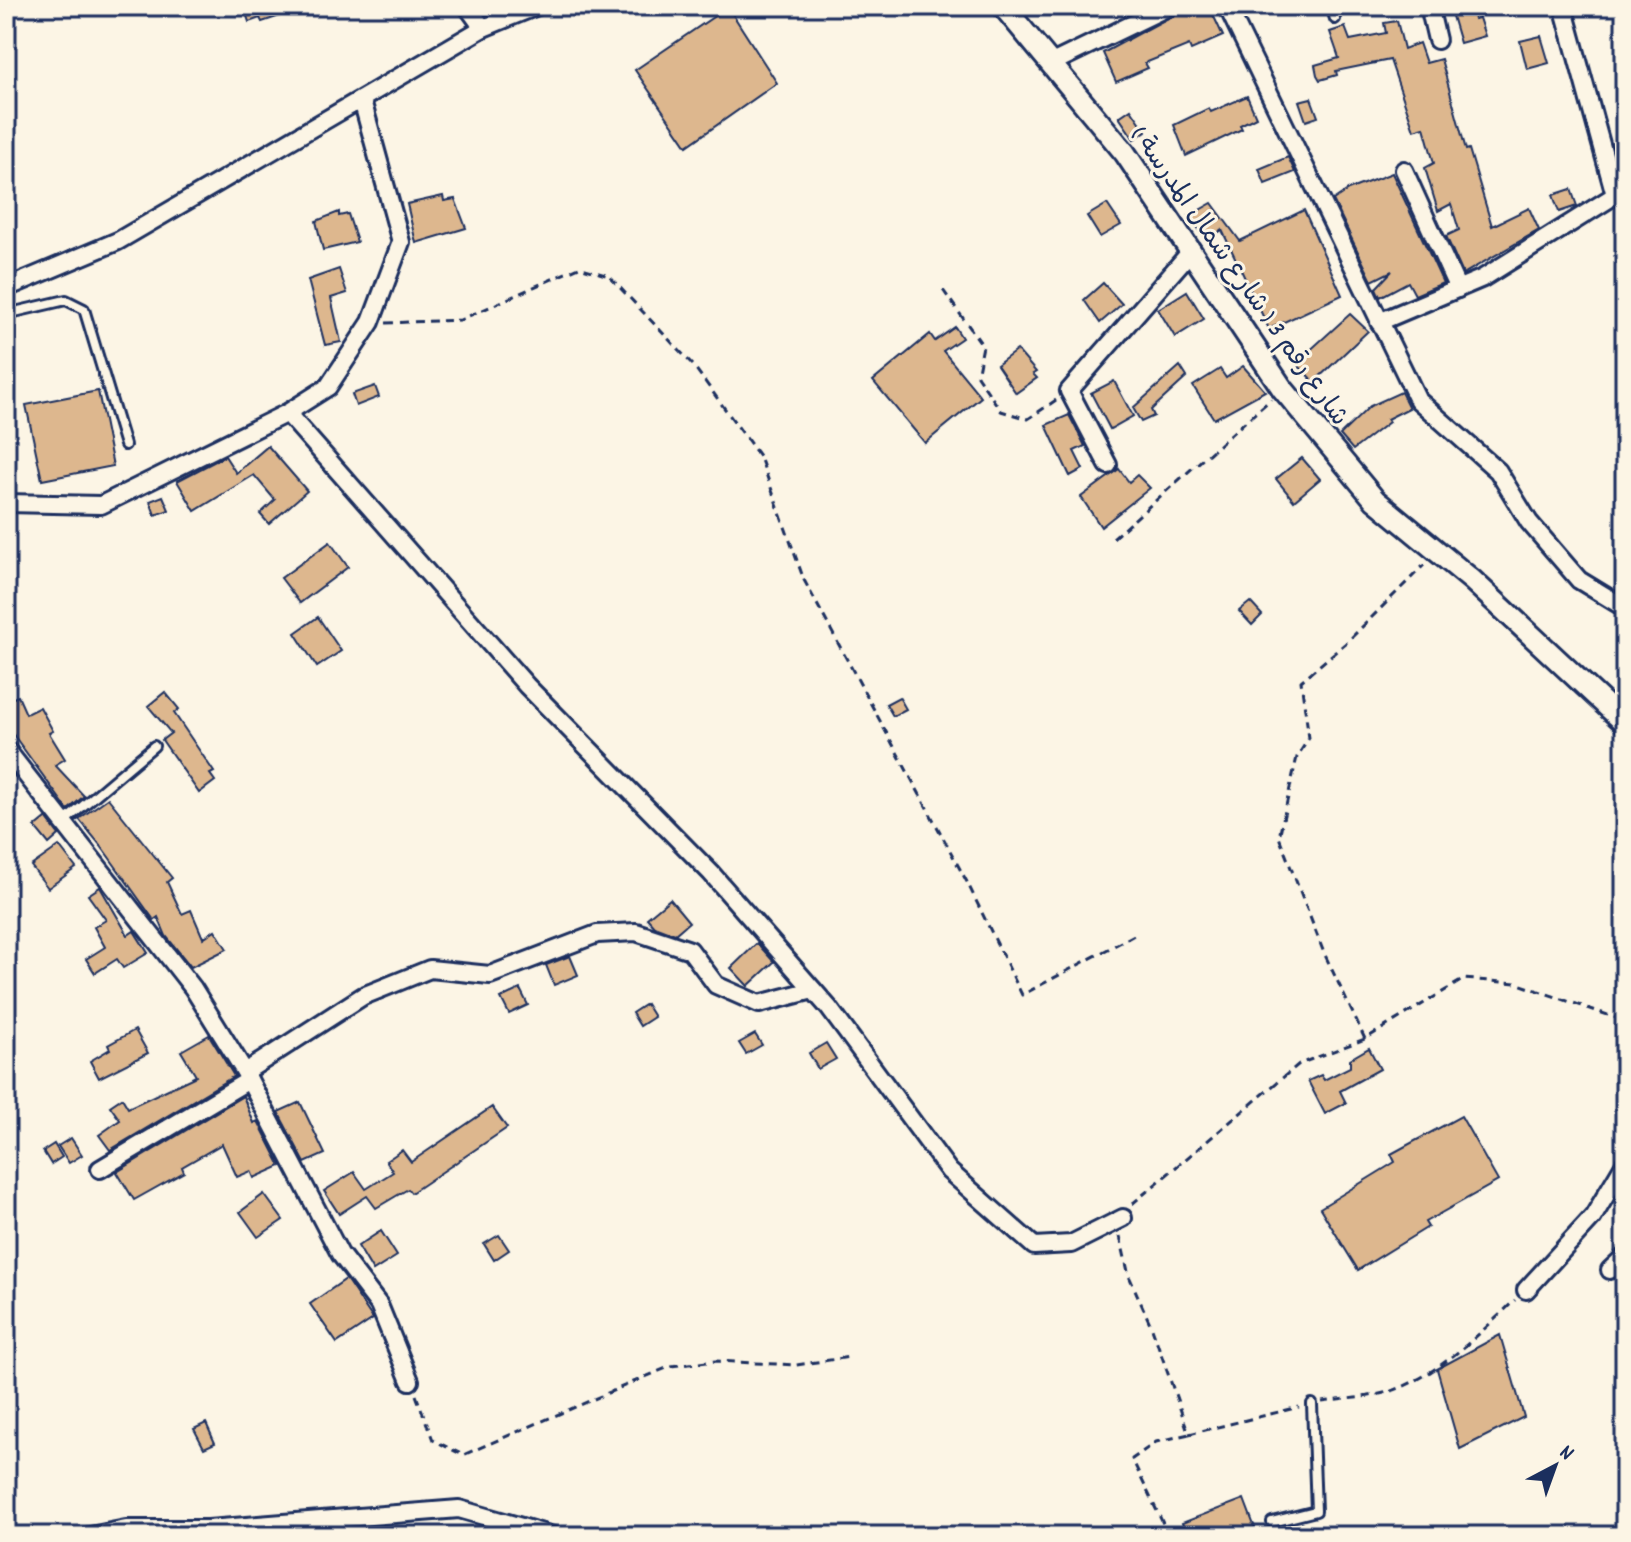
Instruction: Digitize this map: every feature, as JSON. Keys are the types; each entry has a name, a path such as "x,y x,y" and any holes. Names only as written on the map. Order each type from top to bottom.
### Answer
{"street":[{"path":"467,6 483,28"},
{"path":"6,288 118,241 483,28 537,6"},
{"name":"شارع رقم 3 ( شارع شمال المدرسة )","path":"1003,6 1125,153 1282,388 1375,500 1438,551 1625,723"},
{"path":"1052,63 1170,6"},
{"path":"1227,6 1278,105 1418,400 1498,471 1529,522 1579,580 1625,608"},
{"path":"1429,6 1437,40"},
{"path":"1379,322 1483,278 1620,192 1563,6"},
{"path":"6,503 101,505 287,413 328,387 371,322 401,242 362,100"},
{"path":"1404,170 1458,289"},
{"path":"1108,465 1069,391 1192,250"},
{"path":"287,413 527,686 711,873 813,990 949,1171 1034,1246 1071,1244 1123,1218"},
{"path":"6,749 193,988 247,1076 340,1254 379,1305 410,1381"},
{"path":"100,1169 247,1076 363,996 430,969 490,975 597,934 636,932 690,950 716,985 759,1004 813,990"},
{"path":"1526,1290 1593,1217 1625,1163"},
{"path":"1610,1270 1625,1256"},
{"path":"90,1536 126,1529 208,1529 459,1509 553,1536"}],"lane":[{"path":"1331,6 1335,19"},
{"path":"6,314 66,300 84,309 125,445"},
{"path":"65,821 154,746"},
{"path":"1272,1522 1316,1511 1312,1404"}],"path":[{"path":"371,322 428,324 460,320 579,267 609,276 693,365 760,457 804,580 967,882 1022,995 1138,933"},
{"path":"943,290 983,346 977,376 1001,411 1028,419 1069,391"},
{"path":"1113,538 1282,388"},
{"path":"1365,1039 1324,953 1279,837 1297,757 1309,738 1301,681 1347,642 1438,551"},
{"path":"1189,1434 1122,1255 1119,1244 1125,1210 1299,1064 1365,1039 1464,979 1516,983 1625,1021"},
{"path":"1169,1536 1132,1459 1156,1442 1312,1404 1385,1393 1425,1375 1481,1333 1526,1290"},
{"path":"410,1381 433,1440 463,1455 671,1366 716,1361 796,1365 850,1357"}],"building":[{"path":"256,6 304,8 262,22 260,18 249,22 245,10"},
{"path":"1209,6 1223,36 1191,50 1189,45 1145,63 1148,68 1116,82 1103,53 1179,12"},
{"path":"1449,6 1470,6 1474,19 1479,18 1485,36 1460,43"},
{"path":"728,7 777,83 687,146 635,70"},
{"path":"1397,21 1404,49 1419,43 1426,63 1441,59 1466,150 1469,149 1492,226 1529,208 1539,230 1463,274 1446,236 1459,230 1451,204 1438,211 1425,168 1434,163 1424,127 1414,130 1390,60 1336,71 1337,75 1320,80 1317,75 1315,65 1339,58 1330,32 1345,27 1350,40 1386,33 1384,23"},
{"path":"1541,36 1549,63 1527,69 1520,41"},
{"path":"1247,96 1256,117 1240,125 1242,129 1186,156 1174,125 1209,108 1211,112"},
{"path":"1311,98 1318,117 1306,121 1299,101"},
{"path":"1131,109 1146,131 1134,139 1119,117"},
{"path":"1288,157 1295,172 1265,184 1259,169"},
{"path":"1392,173 1443,283 1415,295 1408,282 1380,297 1376,288 1392,271 1372,281 1333,200 1348,190"},
{"path":"1571,189 1577,206 1559,212 1553,195"},
{"path":"443,196 444,201 455,199 466,228 416,243 407,204"},
{"path":"1212,203 1240,241 1304,210 1342,295 1269,329 1222,230 1207,240 1189,216"},
{"path":"1107,204 1121,225 1100,237 1087,216"},
{"path":"339,212 339,216 348,214 357,242 323,250 316,221"},
{"path":"339,269 347,293 331,298 341,342 325,345 308,280"},
{"path":"1103,283 1122,304 1100,323 1084,300"},
{"path":"1187,291 1204,319 1175,337 1158,309"},
{"path":"1350,314 1368,331 1314,382 1296,363"},
{"path":"955,327 962,338 943,351 981,397 925,443 873,381 930,334 935,341"},
{"path":"1017,350 1036,372 1033,374 1037,378 1016,393 997,365"},
{"path":"1180,366 1187,377 1151,410 1154,416 1141,422 1133,408"},
{"path":"1243,366 1265,391 1214,419 1193,386 1220,369 1226,378"},
{"path":"1114,381 1133,416 1110,429 1091,393"},
{"path":"375,386 379,397 356,406 352,394"},
{"path":"98,391 113,466 42,480 26,405"},
{"path":"1401,392 1409,408 1387,419 1389,422 1353,450 1340,435 1370,406"},
{"path":"1069,415 1085,446 1074,451 1083,469 1070,476 1046,425"},
{"path":"268,446 307,491 269,524 260,514 275,500 254,475 195,511 177,481 225,456 236,473"},
{"path":"1302,458 1320,479 1294,501 1276,479"},
{"path":"1119,469 1129,482 1137,475 1150,488 1101,527 1081,497"},
{"path":"163,496 169,510 155,515 150,501"},
{"path":"330,542 348,567 300,603 281,578"},
{"path":"1250,602 1262,615 1252,625 1239,611"},
{"path":"318,617 341,651 317,667 295,633"},
{"path":"165,692 179,709 174,713 214,772 210,774 215,781 199,793 162,740 171,733 148,706"},
{"path":"18,696 26,714 40,707 53,731 49,733 65,759 55,765 84,796 68,810 12,733 6,736 6,701"},
{"path":"899,697 906,709 893,716 886,704"},
{"path":"108,798 172,878 167,882 182,914 191,910 203,938 215,930 227,949 191,967 166,936 158,917 154,920 101,846 79,819 76,821"},
{"path":"46,818 59,835 49,844 35,827"},
{"path":"59,846 76,868 48,888 31,866"},
{"path":"100,887 128,935 134,931 148,953 123,968 117,959 95,973 86,959 105,947 94,927 106,920 88,895"},
{"path":"670,899 689,922 675,934 654,926 647,918"},
{"path":"757,943 774,962 748,986 731,968"},
{"path":"570,956 578,975 554,985 546,965"},
{"path":"520,989 528,1005 509,1014 501,998"},
{"path":"646,1004 654,1017 640,1026 632,1013"},
{"path":"135,1030 148,1053 99,1078 90,1061 110,1049 108,1045"},
{"path":"755,1034 762,1045 746,1054 739,1043"},
{"path":"209,1035 234,1076 110,1150 99,1135 120,1120 110,1106 122,1098 128,1108 196,1076 181,1051"},
{"path":"826,1043 836,1059 818,1069 809,1053"},
{"path":"1369,1048 1380,1069 1340,1091 1346,1103 1325,1114 1308,1081 1321,1075 1324,1080 1350,1067 1350,1059"},
{"path":"243,1096 254,1123 258,1121 281,1166 254,1178 251,1171 237,1177 222,1144 182,1167 184,1172 134,1200 117,1172"},
{"path":"300,1102 325,1154 305,1163 278,1112"},
{"path":"492,1107 507,1128 411,1193 408,1189 376,1208 367,1196 339,1214 324,1191 354,1172 366,1189 393,1172 386,1161 402,1150 411,1162"},
{"path":"1461,1116 1498,1181 1425,1222 1428,1227 1358,1270 1320,1208 1395,1162 1391,1154"},
{"path":"71,1138 82,1155 69,1163 58,1146"},
{"path":"54,1144 62,1157 51,1164 43,1151"},
{"path":"264,1194 283,1220 258,1237 240,1212"},
{"path":"381,1231 397,1256 373,1271 358,1246"},
{"path":"499,1235 509,1250 494,1260 484,1244"},
{"path":"346,1279 373,1319 337,1343 310,1304"},
{"path":"1500,1335 1524,1417 1460,1449 1437,1369"},
{"path":"206,1423 215,1443 204,1448 194,1429"},
{"path":"1244,1499 1258,1536 1187,1536 1182,1523"}]}
